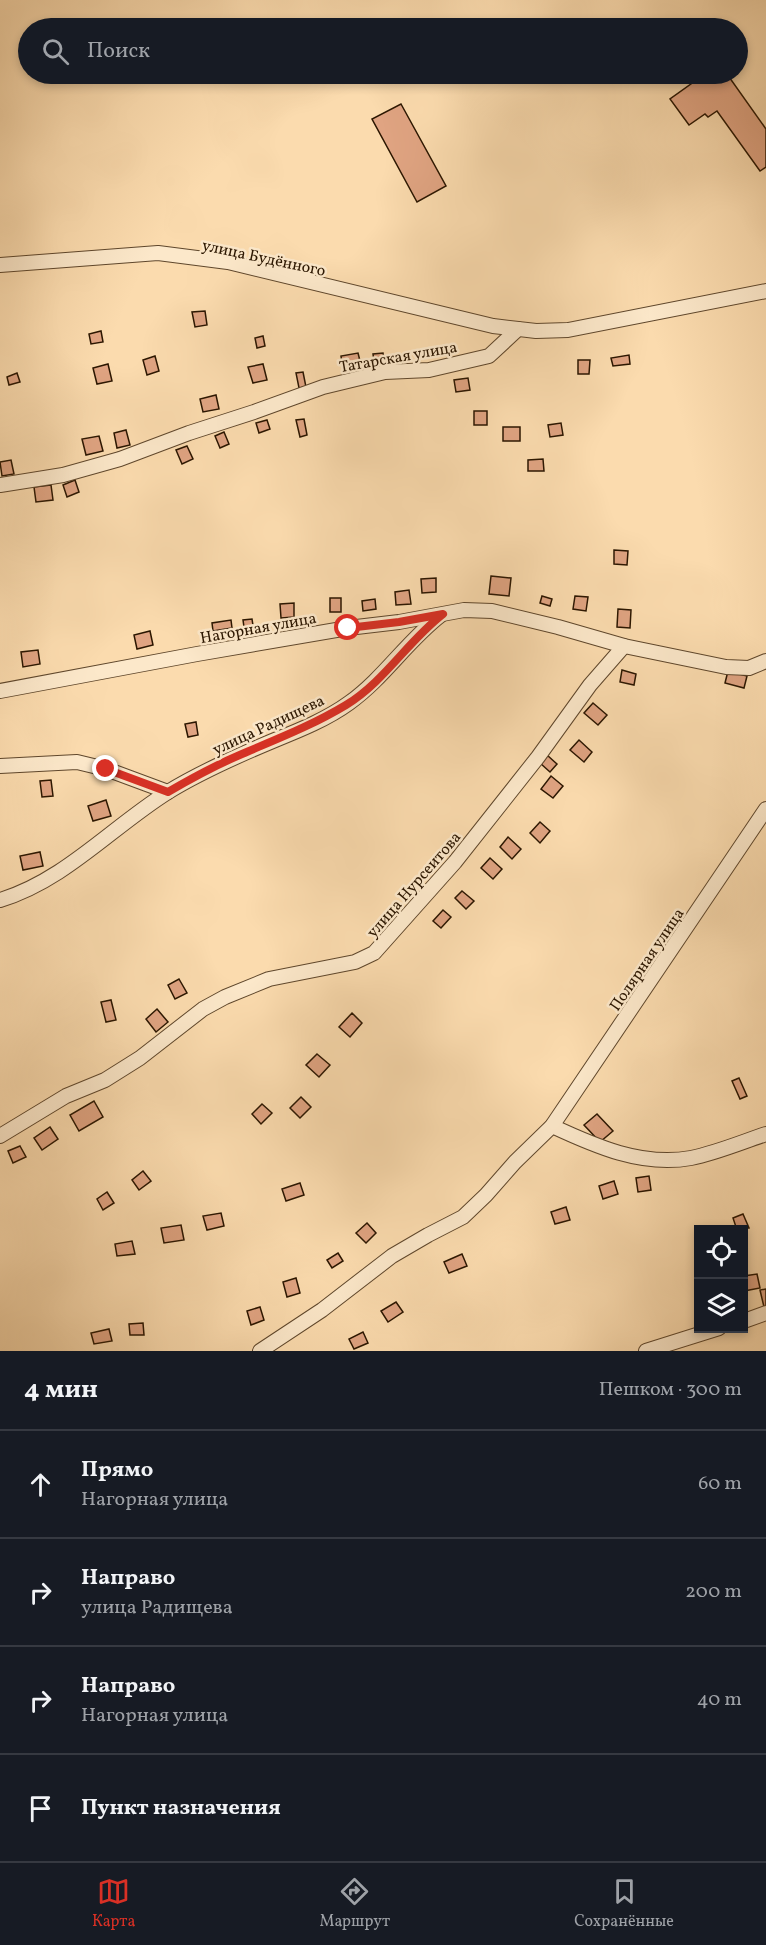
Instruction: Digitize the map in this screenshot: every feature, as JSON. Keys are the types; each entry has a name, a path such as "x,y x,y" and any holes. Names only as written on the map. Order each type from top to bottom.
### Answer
{"street":[{"name":"улица Будённого","path":"0,265 158,253 228,262 441,315 518,329"},
{"path":"518,329 568,330 766,291"},
{"name":"Татарская улица","path":"0,485 63,475 120,459 323,387 385,372 429,370 489,356 518,329"},
{"name":"Нагорная улица","path":"0,691 197,654 464,610 492,611 624,646 726,667 749,668 766,661"},
{"name":"улица Радищева","path":"0,900 15,896 61,870 168,792 213,767 302,729 348,704 377,680 426,626 443,614"},
{"name":"улица Нурсеитова","path":"0,1136 66,1096 105,1080 131,1064 202,1010 225,997 269,979 355,962 374,953 455,862 538,757 590,685 624,646"},
{"path":"0,766 77,762 106,769 168,792"},
{"name":"Полярная улица","path":"260,1351 322,1310 393,1256 463,1217 552,1126 766,808"},
{"path":"552,1126 633,1157 663,1160 691,1158 766,1134"},
{"path":"748,1320 766,1314"},
{"path":"646,1351 684,1346 711,1333"}],"building":[{"path":"691,84 734,84 766,129 766,167 760,171 717,111 708,117 705,114 689,125 670,99"},
{"path":"401,104 446,186 417,202 372,119"},
{"path":"205,311 207,325 195,327 192,312"},
{"path":"101,331 103,342 91,344 89,334"},
{"path":"263,336 265,346 257,348 255,338"},
{"path":"358,353 361,365 343,369 341,356"},
{"path":"383,353 385,368 375,369 373,354"},
{"path":"629,355 630,364 613,366 611,358"},
{"path":"155,356 159,371 147,375 143,360"},
{"path":"578,360 590,360 589,374 578,374"},
{"path":"108,364 112,381 97,384 93,368"},
{"path":"263,364 267,380 253,383 248,367"},
{"path":"303,372 306,387 299,388 296,373"},
{"path":"17,373 20,382 9,385 7,377"},
{"path":"468,378 470,390 456,392 454,380"},
{"path":"216,395 219,409 203,412 200,399"},
{"path":"474,411 487,411 487,425 474,425"},
{"path":"304,419 307,435 300,437 296,420"},
{"path":"267,420 270,429 259,433 256,423"},
{"path":"561,423 563,435 550,437 548,425"},
{"path":"503,427 520,427 520,441 503,441"},
{"path":"126,430 130,445 117,448 114,433"},
{"path":"224,432 229,444 220,448 215,436"},
{"path":"99,436 103,451 86,455 82,439"},
{"path":"187,446 193,459 182,464 176,450"},
{"path":"543,459 544,471 528,471 528,460"},
{"path":"11,460 14,474 2,476 0,462"},
{"path":"75,480 79,492 67,497 63,485"},
{"path":"51,485 53,500 36,502 34,487"},
{"path":"614,550 628,551 627,565 614,564"},
{"path":"491,576 511,578 509,596 489,594"},
{"path":"436,578 436,592 422,593 421,579"},
{"path":"409,590 411,604 396,605 395,592"},
{"path":"542,596 552,599 550,606 540,603"},
{"path":"575,596 588,597 586,611 573,609"},
{"path":"330,598 341,598 341,612 330,612"},
{"path":"375,599 376,609 363,611 362,601"},
{"path":"294,603 294,617 281,618 280,604"},
{"path":"618,609 631,610 630,628 617,627"},
{"path":"252,619 254,632 245,634 243,620"},
{"path":"231,620 232,628 213,631 212,623"},
{"path":"150,631 153,645 137,649 134,635"},
{"path":"38,650 40,664 23,667 21,652"},
{"path":"622,670 636,674 634,685 620,682"},
{"path":"728,671 747,676 744,688 725,683"},
{"path":"593,703 607,715 598,725 584,713"},
{"path":"196,722 198,735 188,737 185,724"},
{"path":"579,740 592,752 584,762 570,750"},
{"path":"547,755 557,764 550,772 540,763"},
{"path":"551,776 563,786 553,798 541,789"},
{"path":"51,780 53,796 42,797 40,781"},
{"path":"106,800 111,816 93,821 88,806"},
{"path":"540,822 550,831 540,843 530,833"},
{"path":"508,837 521,849 512,859 500,847"},
{"path":"40,852 43,866 23,870 20,856"},
{"path":"490,858 502,869 493,879 481,868"},
{"path":"462,891 474,901 466,909 455,898"},
{"path":"443,910 451,917 441,928 433,921"},
{"path":"179,979 187,993 175,999 168,985"},
{"path":"111,1000 116,1020 106,1022 101,1002"},
{"path":"157,1009 168,1022 156,1032 146,1019"},
{"path":"352,1013 362,1023 350,1037 339,1027"},
{"path":"317,1054 330,1065 319,1077 306,1065"},
{"path":"739,1078 747,1096 740,1099 732,1081"},
{"path":"301,1097 311,1107 300,1118 290,1108"},
{"path":"94,1101 103,1117 79,1131 70,1115"},
{"path":"262,1104 272,1113 261,1124 252,1114"},
{"path":"597,1114 613,1131 600,1142 584,1125"},
{"path":"50,1127 58,1139 42,1150 34,1138"},
{"path":"20,1146 26,1157 13,1163 8,1151"},
{"path":"143,1171 151,1181 139,1190 132,1180"},
{"path":"649,1176 651,1190 638,1192 636,1178"},
{"path":"614,1181 618,1194 603,1199 599,1186"},
{"path":"300,1183 304,1195 286,1201 282,1189"},
{"path":"107,1192 114,1203 103,1210 97,1199"},
{"path":"566,1207 570,1220 555,1224 551,1212"},
{"path":"221,1213 224,1226 207,1230 203,1216"},
{"path":"743,1214 748,1225 735,1225 733,1218"},
{"path":"367,1223 376,1233 366,1243 356,1233"},
{"path":"181,1225 184,1240 164,1243 161,1228"},
{"path":"132,1241 135,1254 117,1256 115,1244"},
{"path":"338,1253 343,1261 332,1268 327,1260"},
{"path":"462,1254 467,1266 449,1273 444,1262"},
{"path":"757,1274 760,1288 748,1290 748,1275"},
{"path":"296,1278 300,1293 287,1297 283,1282"},
{"path":"766,1289 766,1307 764,1307 760,1290"},
{"path":"396,1302 403,1312 388,1322 381,1311"},
{"path":"260,1307 264,1320 251,1325 247,1311"},
{"path":"143,1323 144,1335 130,1335 129,1324"},
{"path":"109,1329 112,1341 94,1344 91,1333"},
{"path":"363,1332 368,1343 354,1349 349,1339"}],"route":[{"path":"106,769 168,792 213,767 302,729 348,704 377,680 426,626 443,614 348,628"}]}
